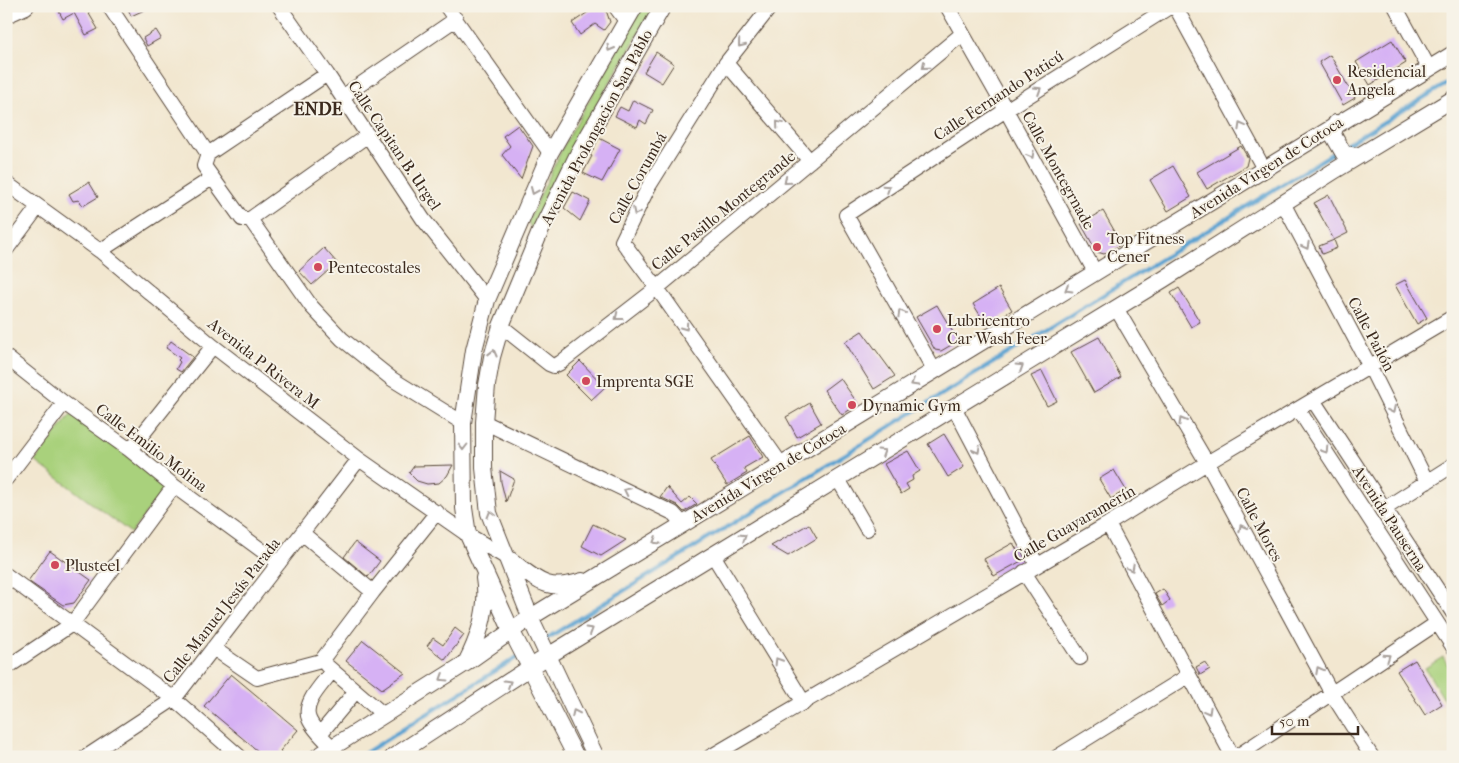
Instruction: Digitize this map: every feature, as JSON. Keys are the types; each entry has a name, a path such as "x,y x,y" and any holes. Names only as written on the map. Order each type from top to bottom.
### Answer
{"main road":[{"path":"6,15 26,6"},
{"name":"Avenida Prolongacion San Pablo","path":"562,728 529,666 468,535 464,508 463,424 474,350 487,300 550,153 635,6"},
{"name":"Avenida Prolongacion San Pablo","path":"596,757 532,620 490,513 484,468 484,422 487,385 500,326 540,232 580,150 663,6"},
{"name":"Avenida Virgen de Cotoca","path":"317,757 466,664 599,576 683,524 1264,169 1327,134 1453,54"},
{"path":"393,757 547,654 838,479 1116,308 1283,203 1343,160 1451,104"},
{"path":"1327,134 1343,160"},
{"path":"520,223 528,232 540,232"},
{"path":"512,242 518,240 524,242 532,251"},
{"path":"509,560 540,581 552,586 567,586 599,576"},
{"path":"466,664 478,640 484,615 485,585 482,566"},
{"path":"562,728 576,757"},
{"path":"562,728 578,744 584,757"}],"street":[{"path":"108,6 208,154"},
{"name":"Calle Capitan B. Urgel","path":"279,6 327,74 423,219 487,300"},
{"path":"615,6 626,21"},
{"name":"Calle Corumbá","path":"771,6 726,63 648,186 622,242 657,288 781,464"},
{"name":"Calle Montegrnade","path":"946,6 1006,110 1095,272"},
{"name":"Calle Fernando Paticú","path":"934,370 846,215 1006,110 1171,6"},
{"path":"1175,6 1264,169"},
{"path":"1394,6 1429,68"},
{"path":"342,98 450,10 550,153"},
{"name":"Calle Pasillo Montegrande","path":"500,326 549,364 554,366 560,363 657,288 962,34"},
{"path":"726,63 810,162"},
{"path":"327,74 208,154 204,166 212,178 242,220 250,219 368,135"},
{"path":"100,251 212,178"},
{"name":"Avenida P Rivera M","path":"6,183 100,251 214,346 360,459 468,535 509,560"},
{"name":"Calle Pailón","path":"1283,203 1370,367 1427,482"},
{"path":"6,250 38,207"},
{"path":"250,219 311,306 342,339 392,379 463,424"},
{"name":"Calle Mores","path":"1116,308 1207,463 1332,694 1372,757"},
{"name":"Calle Guayaramerín","path":"710,757 1108,524 1453,317"},
{"path":"130,450 214,346"},
{"name":"Calle Emilio Molina","path":"6,356 64,403 130,450 174,486 279,563"},
{"name":"Avenida Pauserna","path":"1312,400 1452,612"},
{"path":"6,479 64,403"},
{"path":"954,407 1037,565"},
{"name":"Avenida Pauserna","path":"1298,409 1453,647"},
{"path":"484,422 673,513 683,524"},
{"name":"Calle Manuel Jesús Parada","path":"86,757 174,699 360,459"},
{"path":"1384,509 1453,465"},
{"path":"838,479 867,529"},
{"path":"6,668 72,624 174,486"},
{"path":"212,648 257,678 321,662 373,592 437,512"},
{"path":"1108,524 1188,676 1234,757 1437,623"},
{"path":"302,533 373,592"},
{"path":"713,555 804,703"},
{"path":"1024,572 1080,658"},
{"path":"6,575 174,699 240,757"},
{"path":"1415,589 1430,580"},
{"path":"321,662 384,715"},
{"path":"332,671 308,704 307,714 309,721 332,748"},
{"path":"1057,757 1188,676"},
{"path":"320,734 356,691"}],"green space":[{"path":"642,6 655,6 590,116 536,226 530,227 528,221 564,145"},
{"path":"71,414 167,486 131,533 35,461"},
{"path":"1443,657 1453,673 1453,697 1445,701 1425,668"}],"building":[{"path":"56,6 86,6 98,29 86,35 74,13 63,19"},
{"path":"127,6 153,6 131,16"},
{"path":"597,6 602,6 610,22 604,30 595,24 580,35 572,23"},
{"path":"156,30 161,38 147,46 143,38"},
{"path":"1392,40 1406,63 1370,85 1356,62"},
{"path":"656,52 674,64 662,83 644,72"},
{"name":"Residencial Angela","path":"1330,55 1355,98 1343,105 1319,62"},
{"path":"633,100 653,110 646,124 640,120 637,127 615,116 620,107 628,111"},
{"path":"518,125 533,146 521,179 502,155 510,146 503,136"},
{"path":"599,138 620,149 602,182 583,173"},
{"path":"1241,146 1248,158 1246,166 1207,189 1197,172"},
{"path":"1173,166 1191,197 1168,211 1150,180"},
{"path":"89,182 98,197 83,206 79,200 73,201 69,194"},
{"path":"573,192 590,201 580,221 564,208"},
{"path":"1329,195 1348,233 1334,240 1314,203"},
{"path":"1103,211 1122,244 1104,254 1097,252 1081,224"},
{"path":"1334,240 1337,248 1322,254 1319,246"},
{"name":"Pentecostales","path":"324,248 337,263 312,285 299,271"},
{"path":"1405,280 1427,318 1417,324 1395,285"},
{"path":"999,288 1012,310 987,326 973,304"},
{"path":"1179,288 1200,322 1191,327 1171,293"},
{"name":"Lubricentro Car Wash Feer","path":"937,305 958,341 941,351 935,350 916,317"},
{"path":"862,331 895,376 874,389 845,342"},
{"path":"1099,337 1121,377 1094,393 1071,352"},
{"path":"171,341 193,357 181,372 176,369 180,358 166,348"},
{"name":"Imprenta SGE","path":"580,361 605,387 591,400 566,375"},
{"path":"1042,371 1057,401 1047,406 1031,376"},
{"path":"840,378 858,404 842,415 824,390"},
{"path":"810,403 821,423 797,437 786,417"},
{"path":"944,434 964,467 948,477 928,444"},
{"path":"750,436 763,457 744,468 747,473 727,485 711,460"},
{"path":"908,451 920,471 912,476 913,480 906,484 909,489 901,494 884,464"},
{"path":"453,465 447,476 439,483 427,484 417,481 409,473 414,466"},
{"path":"1114,470 1126,490 1111,499 1099,479"},
{"path":"500,471 514,479 506,502 501,482"},
{"path":"667,487 682,504 690,497 697,504 684,512 677,505 660,497"},
{"path":"593,524 626,540 601,556 582,546"},
{"path":"809,524 817,538 788,556 771,546"},
{"path":"355,542 380,561 368,577 344,557"},
{"path":"1013,543 1023,560 994,576 984,559"},
{"name":"Plusteel","path":"50,551 91,580 74,603 63,605 28,581"},
{"path":"1163,589 1170,600 1162,606 1155,594"},
{"path":"455,628 464,635 445,660 427,646 433,638 443,645"},
{"path":"363,640 405,673 382,689 346,661"},
{"path":"1415,660 1442,704 1425,715 1397,671"},
{"path":"1205,662 1210,669 1200,675 1196,667"},
{"path":"231,674 298,730 280,751 286,757 255,757 259,752 204,706"}],"waterway":[{"path":"1344,146 1453,80"},
{"path":"544,640 1338,150"},
{"path":"359,757 519,656"}],"place":[{"name":"Residencial Angela","path":"1337,80"},
{"name":"Top Fitness Cener","path":"1097,247"},
{"name":"Pentecostales","path":"318,267"},
{"name":"Lubricentro Car Wash Feer","path":"937,329"},
{"name":"Imprenta SGE","path":"586,381"},
{"name":"Dynamic Gym","path":"852,405"},
{"name":"Plusteel","path":"55,565"}],"district":[{"name":"ENDE","path":"318,109"}]}
